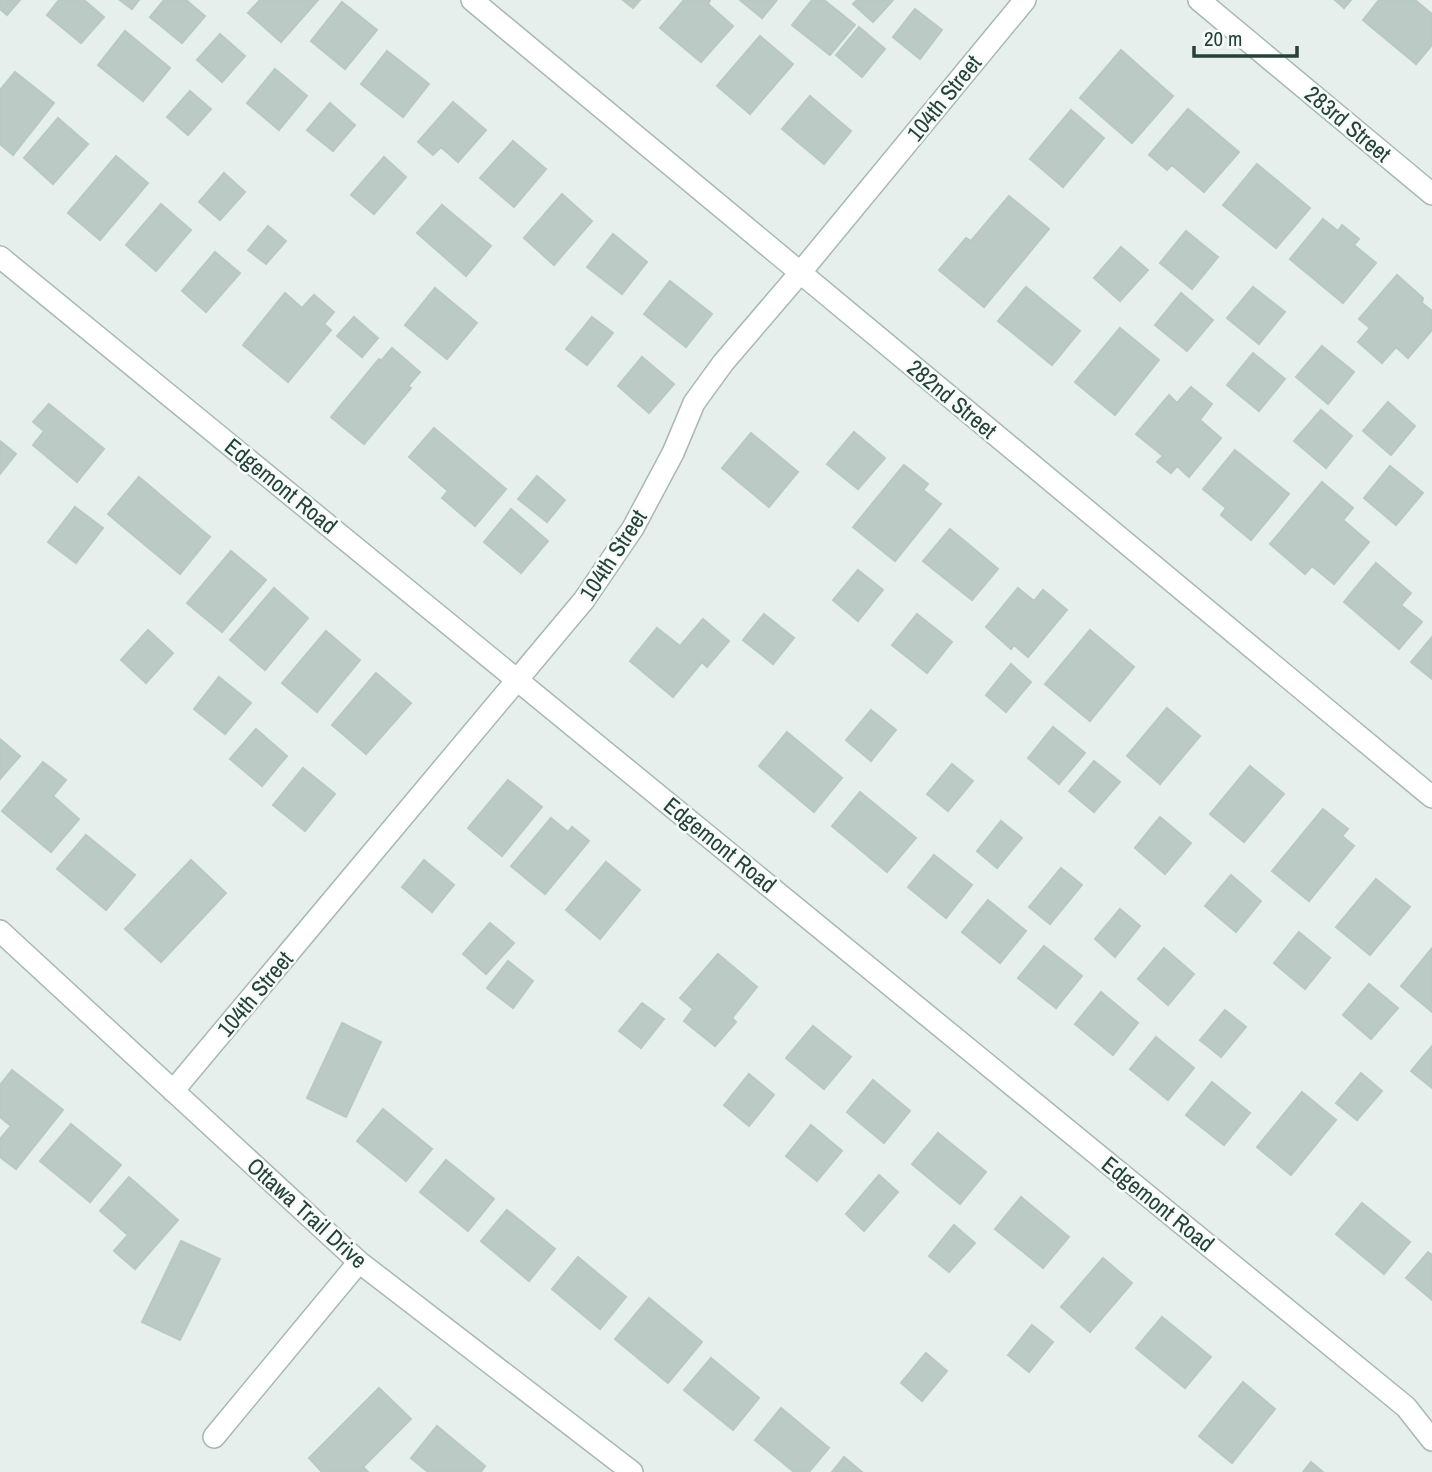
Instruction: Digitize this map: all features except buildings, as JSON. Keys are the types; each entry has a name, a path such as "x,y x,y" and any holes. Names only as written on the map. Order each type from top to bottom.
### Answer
{"street":[{"name":"282nd Street","path":"472,0 1432,797"},
{"name":"104th Street","path":"173,1091 584,600 633,528 673,453 694,403 723,363 1025,0"},
{"name":"283rd Street","path":"1199,0 1432,194"},
{"name":"Edgemont Road","path":"0,257 1406,1407 1431,1437"},
{"name":"Ottawa Trail Drive","path":"0,931 359,1262 632,1472"},
{"path":"214,1437 359,1262"}]}
